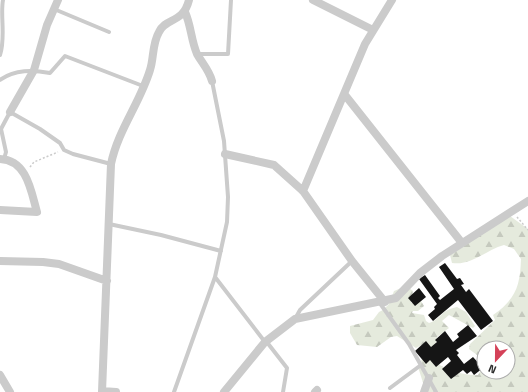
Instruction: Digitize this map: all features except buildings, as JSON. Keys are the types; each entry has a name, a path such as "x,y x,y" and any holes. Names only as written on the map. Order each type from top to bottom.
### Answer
{"street":[{"path":"10,112 34,70 58,0"},
{"path":"116,392 102,392 111,164 119,138 144,86 150,69 159,30 185,12 189,0"},
{"path":"314,0 373,30"},
{"path":"303,191 345,95 365,44 392,0"},
{"path":"185,12 190,21 197,54 212,81"},
{"path":"345,95 462,243"},
{"path":"225,154 271,164 303,191 382,302"},
{"path":"0,210 37,212 25,173 10,160 2,159"},
{"path":"224,392 265,342 295,319 396,298 420,273 462,243 528,201"},
{"path":"0,261 59,264 107,281"},
{"path":"0,375 10,392"},
{"path":"424,392 429,378"}],"lane":[{"path":"0,55 3,36 0,11 3,0"},
{"path":"197,54 228,54 231,0"},
{"path":"54,9 109,32"},
{"path":"0,80 13,73 34,70 50,73 66,56 144,86"},
{"path":"174,392 215,276 228,211 223,128 212,81"},
{"path":"2,159 6,152 1,129 10,112 40,129 60,143 63,148 73,154 111,164"},
{"path":"109,224 161,235 221,251"},
{"path":"295,319 300,310 352,261"},
{"path":"215,276 265,342 287,368 283,392"},
{"path":"382,302 429,378 436,392"},
{"path":"390,388 421,365"}],"path":[{"path":"25,173 34,162 58,152 63,148"},
{"path":"511,212 528,230"}],"green space":[{"path":"510,216 528,229 528,392 426,392 418,367 422,359 432,360 455,372 476,375 476,380 516,380 516,340 476,340 476,354 469,349 470,344 495,320 493,315 512,297 518,284 521,259 514,249 504,245 472,260 452,263 450,255"},
{"path":"406,286 413,291 411,303 421,301 424,306 418,311 413,311 412,313 424,315 426,321 429,323 447,310 457,307 466,312 475,326 473,328 449,315 442,321 449,328 437,337 436,343 431,348 425,343 416,348 397,336 391,337 377,347 357,345 350,333 350,326 373,320 379,312 389,304 394,291"}]}
